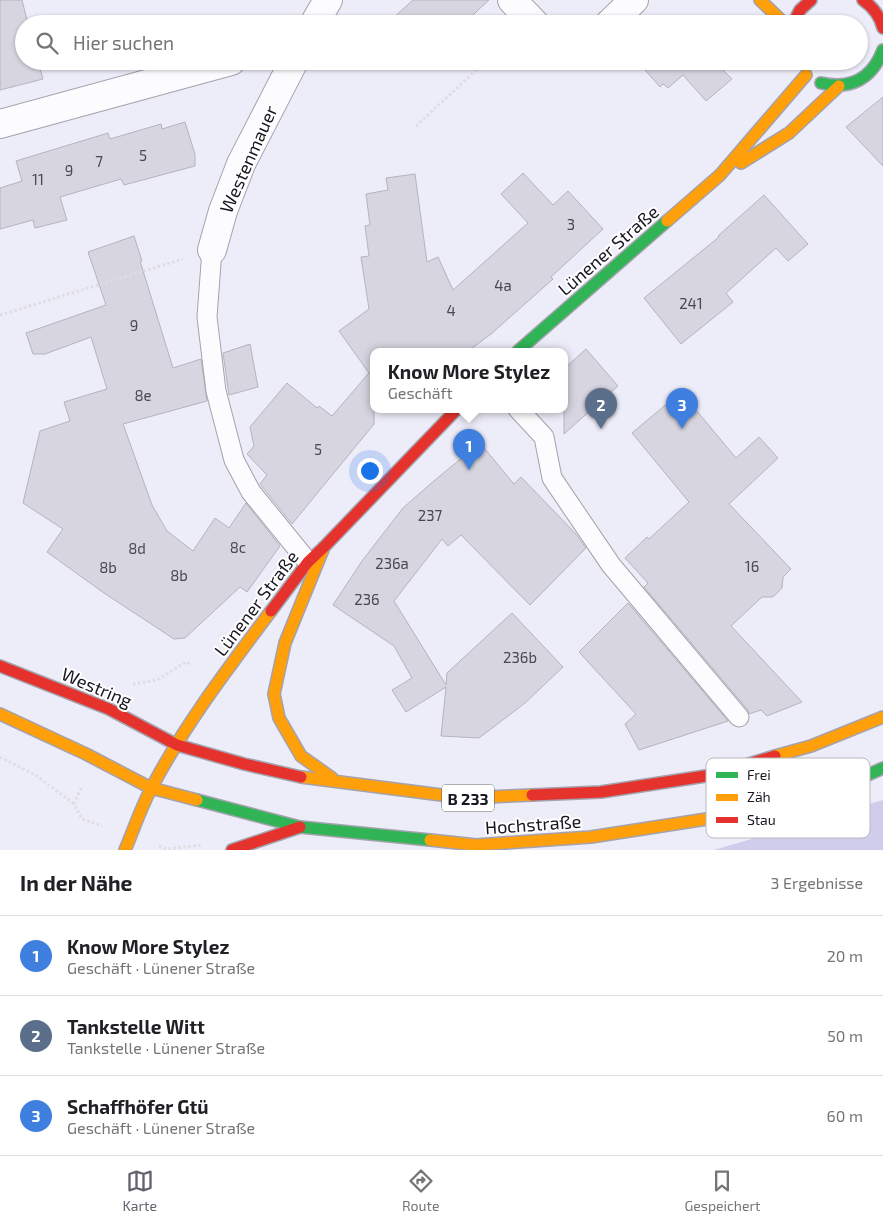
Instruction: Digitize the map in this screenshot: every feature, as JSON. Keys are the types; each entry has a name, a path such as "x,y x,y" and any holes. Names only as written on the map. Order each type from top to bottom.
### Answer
{"main road":[{"path":"760,0 776,15"},
{"path":"798,15 802,7 811,0"},
{"path":"802,70 816,81 827,85 839,86 854,83 868,76 878,64 883,50"},
{"name":"Lünener Straße","path":"521,348 720,175 806,74"},
{"name":"Lünener Straße","path":"720,175 789,133 839,86"},
{"name":"Lünener Straße","path":"125,850 151,788 214,687 308,562 453,413"},
{"path":"324,547 285,643 274,694 279,718 301,756 337,782"},
{"name":"Westring","path":"0,666 110,709 177,745"},
{"path":"0,714 86,754 151,788"},
{"name":"Hochstraße","path":"770,758 811,746 883,717"},
{"name":"Hochstraße","path":"177,745 295,776 465,798 601,792 706,776"},
{"name":"Hochstraße","path":"870,774 883,768"},
{"name":"Hochstraße","path":"151,788 300,827 476,845 591,838 706,819"},
{"path":"232,850 300,827"}],"street":[{"path":"319,15 328,0"},
{"path":"512,0 526,15"},
{"path":"618,15 634,0"},
{"path":"0,124 197,70"},
{"name":"Westenmauer","path":"212,250 223,211 242,164 289,70"}],"lane":[{"name":"Westenmauer","path":"212,250 206,317 216,391 234,460 251,492 308,562"},
{"path":"522,413 544,437 552,478 611,565 739,717"}],"path":[{"path":"416,126 476,70"},
{"path":"0,315 212,250"},
{"path":"0,757 37,776 74,804"}],"shaded area":[{"path":"883,800 883,850 714,850 755,838 870,838 870,804"}],"building":[{"path":"0,0 22,0 26,15 15,15 15,70 40,70 43,79 0,90"},
{"path":"413,0 489,0 473,15 396,15"},
{"path":"645,70 723,70 732,79 706,101 683,75 668,88 663,84 660,87"},
{"path":"883,97 883,166 846,127"},
{"path":"185,122 195,154 195,166 124,185 121,179 60,197 67,220 35,228 33,220 0,229 0,188 22,181 16,161 108,133 110,139 161,124 162,129"},
{"path":"523,173 553,205 568,191 603,229 551,277 553,279 491,334 472,348 370,348 370,413 374,413 374,424 292,524 260,484 267,475 247,454 254,446 250,427 287,383 317,408 319,406 332,416 369,373 339,331 369,309 361,257 369,256 365,226 370,225 366,194 388,190 386,178 415,174 427,262 438,257 453,290 528,223 501,194"},
{"path":"764,195 808,244 788,261 776,248 726,293 733,302 681,344 644,298 719,237"},
{"path":"134,236 173,368 201,359 207,401 123,424 152,505 167,531 193,551 215,518 229,528 246,503 280,546 247,592 240,587 185,638 174,639 104,593 47,552 63,529 23,503 40,431 70,421 64,402 107,389 91,337 45,354 33,354 26,333 106,305 88,252"},
{"path":"250,344 258,387 229,395 223,353"},
{"path":"586,349 618,386 564,434 564,413 568,413 568,365"},
{"path":"681,392 736,458 759,437 778,458 729,504 791,569 783,577 782,588 773,597 762,597 731,626 802,702 767,716 761,710 749,714 748,710 644,587 648,583 625,558 647,537 649,539 689,502 632,433"},
{"path":"480,443 514,484 521,477 575,533 586,548 530,605 461,535 448,546 442,539 394,601 446,685 447,673 512,613 563,667 525,703 479,738 441,736 446,687 406,712 392,690 412,678 394,646 333,605 362,561 403,508"},
{"path":"628,603 728,721 639,750 625,724 636,714 579,652"}],"traffic: fast":[{"path":"821,83 842,85 859,80 873,68 883,50"},
{"path":"521,348 667,221"},
{"path":"870,774 883,768"},
{"path":"197,800 300,827 430,840"}],"traffic: slow":[{"path":"760,0 776,15"},
{"path":"667,221 720,175 806,75"},
{"path":"741,163 789,133 839,86"},
{"path":"324,547 285,643 274,694 279,718 301,756 332,778"},
{"path":"125,850 148,795 179,741 208,696 271,611"},
{"path":"0,714 86,754 151,788 197,800"},
{"path":"775,756 811,746 883,717"},
{"path":"301,777 465,798 532,795"},
{"path":"430,840 476,845 591,837 706,819"}],"traffic: jam":[{"path":"798,15 811,0"},
{"path":"863,0 876,12 883,28"},
{"path":"271,611 308,562 453,413"},
{"path":"0,666 109,709 177,745 244,764 301,777"},
{"path":"768,758 775,756"},
{"path":"532,795 601,792 706,776"},
{"path":"232,850 300,827"}],"place":[{"name":"Tankstelle Witt","path":"601,429"},
{"name":"Schaffhöfer Gtü","path":"682,429"},
{"name":"Know More Stylez","path":"469,470"}]}
